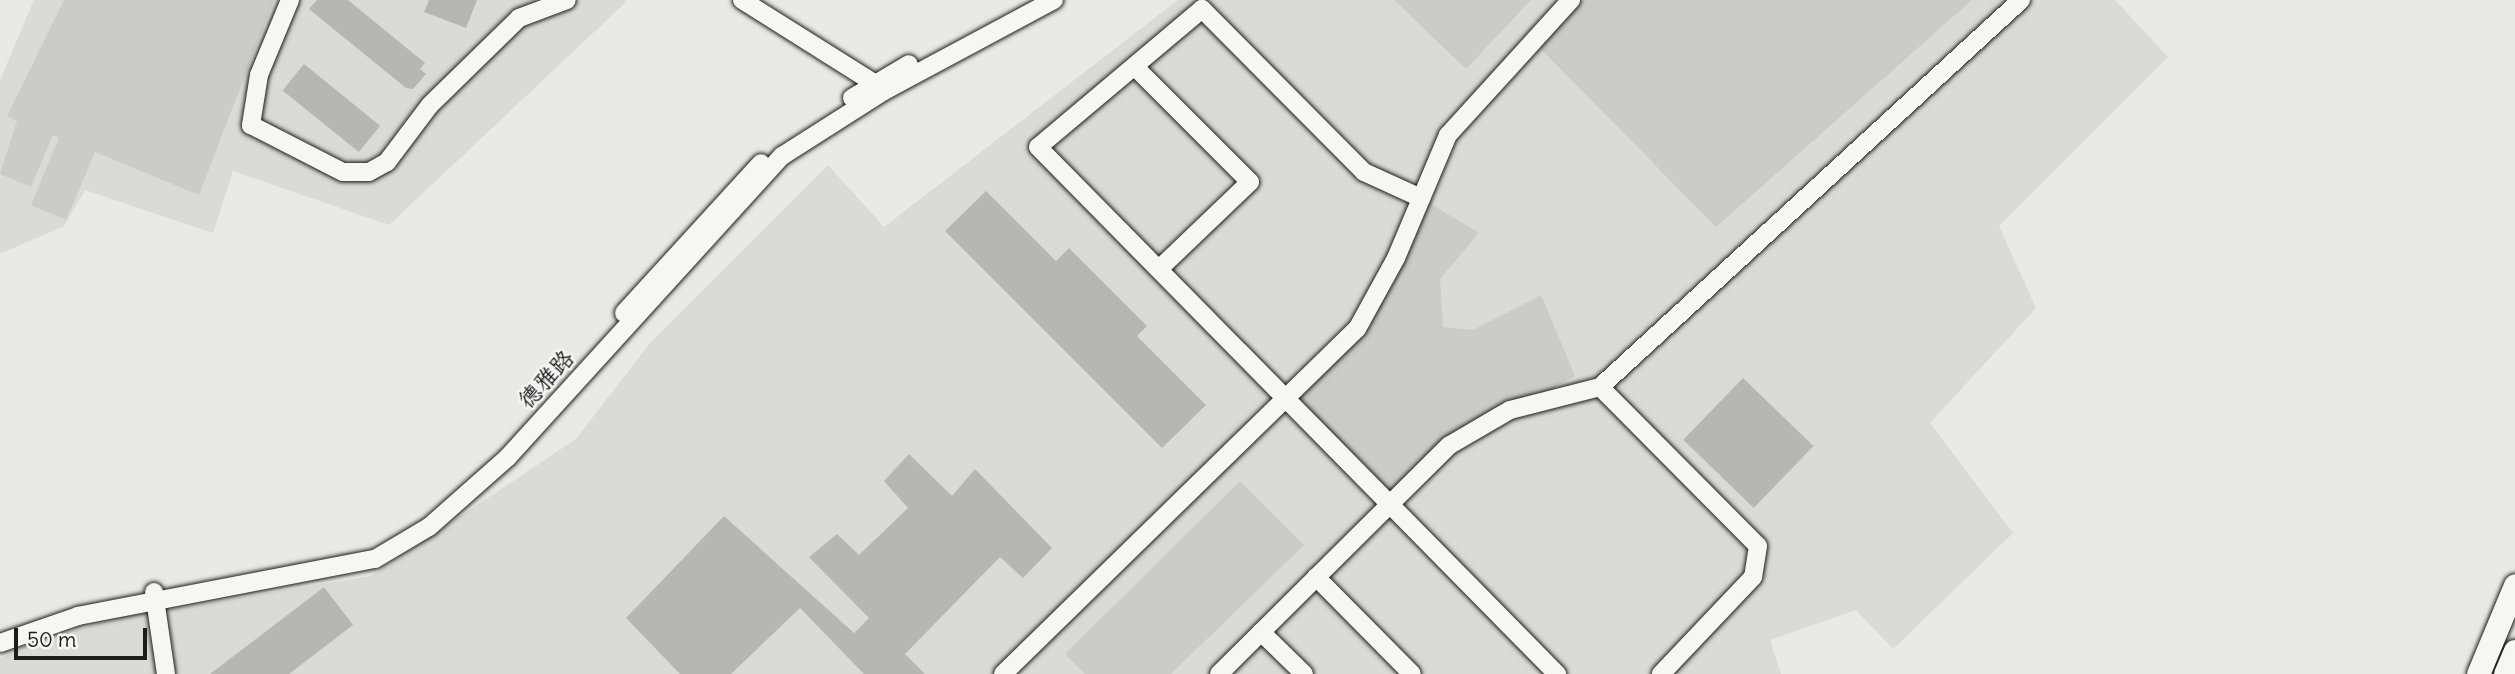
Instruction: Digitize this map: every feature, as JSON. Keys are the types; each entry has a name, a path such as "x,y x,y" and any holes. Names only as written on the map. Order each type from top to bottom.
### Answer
{"main road":[{"path":"2478,674 2515,585"},
{"path":"2505,674 2515,651"}],"street":[{"path":"290,0 259,75 251,125 343,172 369,172 387,162 430,106 519,18 567,0"},
{"path":"742,0 881,86"},
{"name":"德雅路","path":"0,643 78,616 344,559 420,523 498,451 778,147 1029,0"},
{"name":"德雅路","path":"881,86 1054,0"},
{"path":"1003,674 1284,394 1357,329 1422,198 1448,135 1571,0"},
{"path":"1219,674 1450,445 1510,410 1600,387 2021,0"},
{"path":"1422,198 1364,172 1202,9 1136,68 1038,147 1392,501 1557,674"},
{"path":"1136,68 1250,183 1160,268"},
{"path":"1600,387 1758,547 1754,577 1661,674"},
{"path":"1316,577 1412,674"},
{"path":"154,598 166,674"},
{"name":"德雅路","path":"0,630 75,606 154,598"},
{"path":"1261,632 1304,674"}],"shaded area":[{"path":"34,0 626,2 389,225 233,171 213,233 85,190 64,226 0,254 0,80"},
{"path":"64,0 274,0 199,195 95,152 66,220 31,205 59,138 53,135 31,187 0,174 17,121 7,116"},
{"path":"1178,0 2115,0 2168,57 1999,226 2036,308 1930,423 2013,533 1893,649 1856,610 1770,640 1781,674 0,674 0,659 31,642 123,617 371,576 576,439 650,343 828,165 884,227"},
{"path":"1394,0 1531,0 1466,69"},
{"path":"1584,0 1972,0 1716,227 1539,47"},
{"path":"1421,198 1479,233 1440,279 1443,327 1473,330 1541,295 1575,376 1450,445 1393,501 1284,394 1357,329"},
{"path":"1240,481 1304,545 1171,674 1085,674 1065,654"}],"building":[{"path":"317,0 348,0 425,63 420,69 426,74 413,89 406,88 309,9"},
{"path":"429,0 477,0 466,28 424,12"},
{"path":"304,64 380,126 359,152 283,90"},
{"path":"986,191 1056,261 1069,248 1147,326 1137,336 1206,405 1162,448 945,231"},
{"path":"1743,378 1813,446 1754,508 1683,440"},
{"path":"909,454 952,496 975,469 1052,548 1023,578 1000,557 905,654 925,674 864,674 800,608 731,674 680,674 626,618 724,516 854,633 869,618 809,557 837,534 859,555 908,508 884,481"},
{"path":"324,587 353,625 289,674 210,674"}]}
